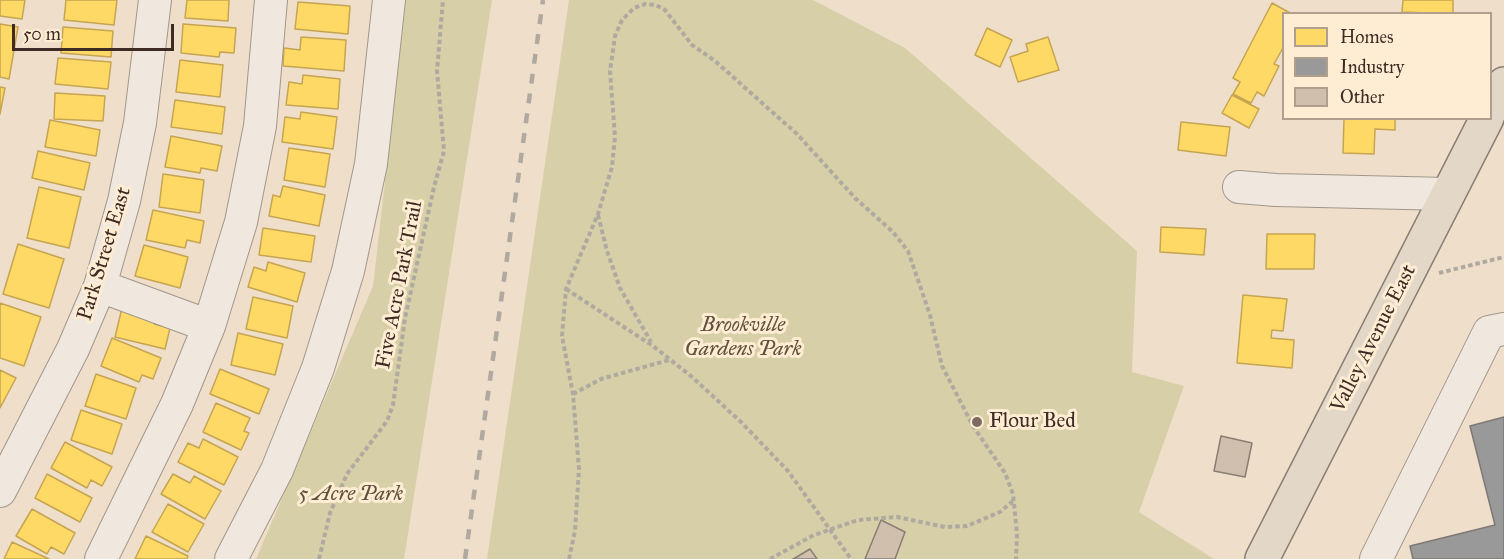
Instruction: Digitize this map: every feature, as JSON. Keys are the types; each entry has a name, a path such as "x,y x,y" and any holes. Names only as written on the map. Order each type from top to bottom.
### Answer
{"main road":[{"path":"1492,109 1504,84"},
{"name":"Valley Avenue East","path":"1262,559 1485,120"}],"street":[{"name":"Park Street East","path":"0,491 73,349 100,286 124,201 140,123 155,0"},
{"path":"101,559 177,404 209,326 241,222 261,126 271,0"},
{"path":"231,559 281,460 318,368 348,271 371,164 388,0"},
{"path":"1239,186 1275,190 1448,194"},
{"path":"100,286 209,326"},
{"path":"1377,559 1489,332 1504,329"}],"path":[{"name":"Five Acre Park Trail","path":"319,559 330,513 347,474 387,421 393,405 405,318 444,151 437,71 443,0"},
{"path":"569,559 574,531 579,469 573,394 562,336 566,289 598,214 612,167 615,137 610,71 615,36 622,20 634,8 645,4 656,5 674,19 692,45 715,61 797,134 855,198 893,232 908,251 930,315 942,366 973,426 1005,473 1014,500 1017,534 1016,559"},
{"path":"598,214 607,251 620,288 653,346"},
{"path":"1403,282 1504,257"},
{"path":"566,289 653,346 691,375 788,471 851,559"},
{"path":"573,394 601,379 669,360"},
{"path":"770,559 830,528 864,519 910,518 945,526 967,526 1000,512 1014,500"}],"green space":[{"name":"5 Acre Park","path":"406,0 492,0 404,559 256,559 373,286"},
{"name":"Brookville Gardens Park","path":"569,0 813,0 905,48 1137,251 1132,372 1184,386 1139,512 1214,559 487,559"}],"building: Homes":[{"path":"0,0 25,0 22,19 0,16"},
{"path":"66,0 117,0 114,25 64,20"},
{"path":"187,0 229,0 228,21 185,18"},
{"path":"1403,0 1453,0 1453,12 1402,12"},
{"path":"298,2 350,6 348,34 295,29"},
{"path":"1272,3 1288,12 1282,12 1282,50 1274,64 1279,66 1264,96 1257,92 1251,103 1233,94 1240,82 1233,78"},
{"path":"0,24 18,27 9,79 0,77"},
{"path":"183,24 236,28 234,53 220,52 219,57 181,53"},
{"path":"63,27 113,31 111,57 61,53"},
{"path":"987,28 1012,40 1000,67 975,55"},
{"path":"301,37 346,40 344,71 283,66 284,48 300,50"},
{"path":"1048,37 1059,70 1018,82 1010,57 1028,51 1026,44"},
{"path":"58,58 111,62 108,89 55,84"},
{"path":"180,60 223,65 220,97 176,92"},
{"path":"303,75 340,79 338,109 286,105 289,82 302,84"},
{"path":"0,87 5,88 0,114"},
{"path":"55,93 105,96 103,121 54,119"},
{"path":"1232,95 1259,109 1249,128 1222,113"},
{"path":"175,100 225,107 222,134 171,127"},
{"path":"301,112 337,117 333,149 282,142 285,117 300,119"},
{"path":"50,120 100,130 96,156 45,147"},
{"path":"1344,120 1395,120 1395,130 1375,129 1374,154 1343,153"},
{"path":"1181,122 1230,127 1226,156 1178,150"},
{"path":"171,136 222,146 217,171 201,168 200,173 165,167"},
{"path":"289,148 330,154 325,187 284,180"},
{"path":"38,151 90,163 84,190 32,178"},
{"path":"163,174 204,180 200,213 159,207"},
{"path":"283,186 325,195 319,226 269,216 273,195 280,197"},
{"path":"39,187 81,197 69,248 27,238"},
{"path":"153,210 204,221 200,243 187,240 185,248 146,240"},
{"path":"1161,227 1206,229 1204,255 1160,252"},
{"path":"263,228 315,236 311,262 259,255"},
{"path":"1267,234 1315,234 1314,269 1266,269"},
{"path":"18,244 64,259 49,308 3,294"},
{"path":"144,245 188,257 180,288 135,276"},
{"path":"268,262 305,273 297,302 248,287 254,267 266,271"},
{"path":"1243,295 1287,299 1283,331 1272,330 1271,338 1294,340 1292,368 1237,363"},
{"path":"253,297 293,306 287,338 246,329"},
{"path":"0,303 41,317 24,366 0,358"},
{"path":"122,308 156,316 154,324 170,328 165,349 115,337"},
{"path":"238,333 283,344 275,375 231,365"},
{"path":"112,338 161,358 153,379 142,375 139,382 101,366"},
{"path":"220,369 269,389 259,414 210,394"},
{"path":"0,370 16,378 0,408"},
{"path":"96,374 136,388 126,419 85,406"},
{"path":"216,403 250,418 244,431 249,433 241,450 203,432"},
{"path":"81,410 122,424 112,454 71,440"},
{"path":"203,439 238,457 224,485 178,462 188,443 199,448"},
{"path":"65,442 112,467 102,486 91,480 87,488 51,468"},
{"path":"47,474 92,498 80,522 35,498"},
{"path":"173,474 190,483 194,476 221,491 205,519 161,494"},
{"path":"168,504 204,524 188,552 152,532"},
{"path":"32,509 75,533 64,554 51,547 47,554 16,536"},
{"path":"146,536 188,556 187,559 135,559"},
{"path":"12,542 49,559 4,559"}],"building: Industry":[{"path":"1504,417 1504,559 1413,559 1410,546 1495,525 1470,426"}],"building: Other":[{"path":"1221,436 1252,443 1245,477 1214,471"},
{"path":"881,520 905,532 895,559 865,559"},
{"path":"810,549 817,559 793,559 795,558"}],"railway":[{"path":"465,559 543,0"}],"place":[{"name":"Flour Bed","path":"977,422"}]}
